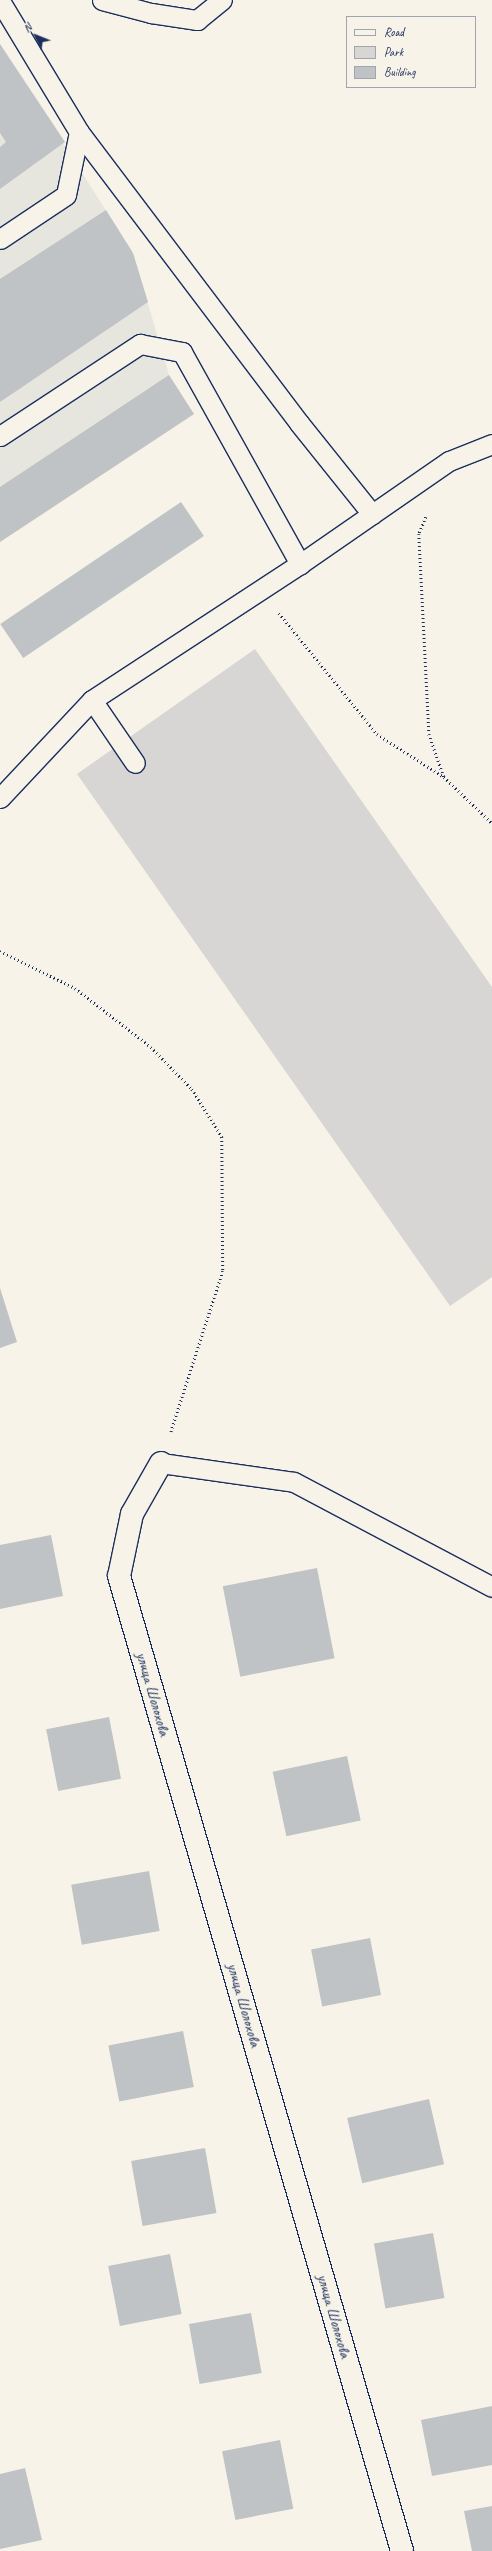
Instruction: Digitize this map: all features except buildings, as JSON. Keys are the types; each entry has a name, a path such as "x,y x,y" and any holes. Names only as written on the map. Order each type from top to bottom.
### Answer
{"street":[{"name":"улица Шолохова","path":"161,1463 132,1514 119,1576 402,2551"}],"lane":[{"path":"102,0 151,13 197,20 222,0"},
{"path":"0,1 79,132 299,423 372,514"},
{"path":"0,239 66,195 79,132"},
{"path":"0,436 140,344 182,352 300,564"},
{"path":"0,798 92,700 300,564 449,461 492,444"},
{"path":"92,700 135,763"},
{"path":"161,1463 294,1482 492,1587"}],"path":[{"path":"428,512 419,534 429,734 444,777"},
{"path":"260,590 377,734 444,777 492,823"},
{"path":"0,951 75,988 152,1047 192,1089 222,1137 223,1271 161,1463"}],"shaded area":[{"path":"0,44 133,253 169,375 194,414 0,542"}],"green space":[{"path":"255,649 492,987 492,1277 450,1306 77,774"}]}
